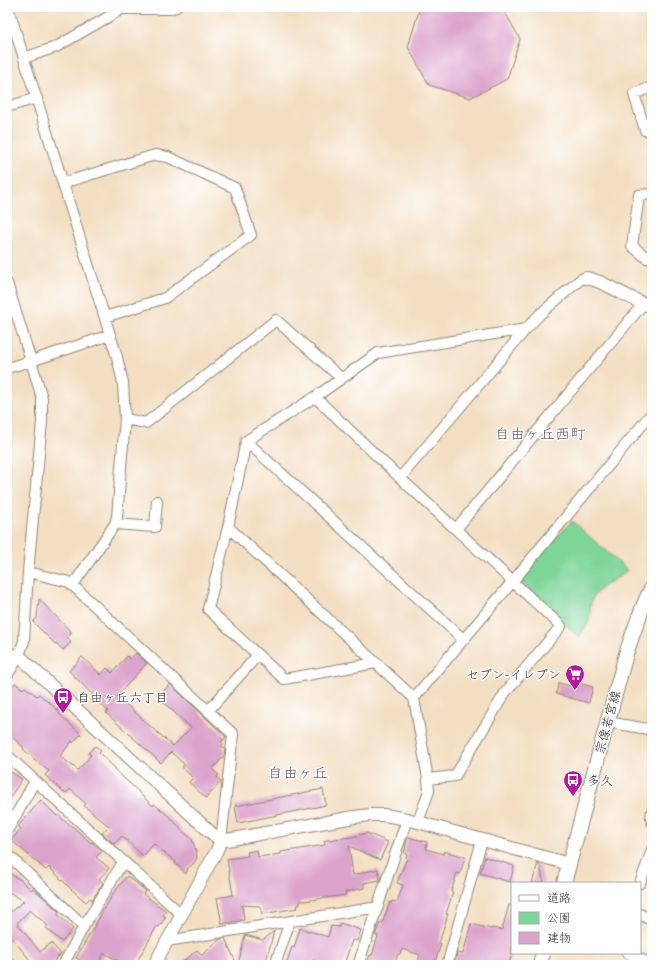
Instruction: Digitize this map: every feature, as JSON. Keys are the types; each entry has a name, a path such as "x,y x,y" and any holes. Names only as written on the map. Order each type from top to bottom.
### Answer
{"main road":[{"name":"宗像若宮線","path":"564,882 626,654 636,623 652,587"},
{"path":"540,965 544,954"}],"street":[{"path":"8,7 105,317 123,383 125,419 117,517 115,524 72,586"},
{"path":"24,58 56,47 122,9 169,9 176,7"},
{"path":"652,87 634,94 645,130 652,130"},
{"path":"7,107 37,98"},
{"path":"63,183 155,155 168,157 235,188 251,235 165,298 105,317"},
{"path":"652,194 639,195 632,246 647,258 652,257"},
{"path":"400,478 526,329 539,315 581,279 592,278 648,306 456,529"},
{"path":"7,283 42,398 42,422 28,572 24,641 19,656 7,676"},
{"path":"125,419 146,423 276,320 341,378"},
{"path":"376,663 284,679 257,656 208,609 228,527 246,441 315,397 378,353 526,329"},
{"path":"7,368 110,334"},
{"path":"315,397 400,478 561,626 506,693 455,776 428,779"},
{"path":"414,698 652,413"},
{"path":"246,441 463,639"},
{"path":"115,524 155,527 157,501"},
{"path":"228,527 414,698 429,791 412,821 378,907 358,965"},
{"path":"28,572 68,582 233,734 221,841 154,965"},
{"path":"7,652 19,656 221,841"},
{"path":"208,711 257,656"},
{"path":"607,722 648,729 652,728"},
{"path":"7,755 122,862 182,915"},
{"path":"7,831 35,781"},
{"path":"652,810 652,822"},
{"path":"221,841 370,815 384,815 412,821 568,864"},
{"path":"447,965 482,840"},
{"path":"640,882 652,850"},
{"path":"7,854 84,926"},
{"path":"63,965 122,862"},
{"path":"167,941 378,907"},
{"path":"641,915 652,921"},
{"path":"276,965 290,921"},
{"path":"629,954 652,964"},
{"path":"7,961 10,965"}],"green space":[{"path":"572,521 627,570 601,588 592,599 588,623 579,637 521,582 521,577"}],"building":[{"path":"420,7 502,7 520,39 507,79 470,98 429,85 408,47"},
{"path":"39,599 72,633 67,637 71,642 63,650 33,622 37,618"},
{"path":"136,653 147,663 117,696 173,746 191,728 158,697 170,684 226,737 221,742 223,744 221,746 225,749 224,756 212,769 219,775 217,777 221,782 206,798 189,782 193,778 182,767 185,765 171,752 161,763 106,713 108,711 69,671 82,657 101,675 107,668 112,673 127,656 130,659"},
{"name":"セブン-イレブン","path":"575,682 593,687 589,703 556,694 559,683 574,687"},
{"path":"15,683 23,689 25,687 37,696 39,694 81,734 73,743 72,741 60,756 78,770 91,755 88,753 95,746 101,751 99,753 116,769 115,770 153,806 154,804 166,814 192,839 197,858 188,868 186,874 175,863 176,862 154,844 143,856 122,836 114,844 102,833 109,826 84,806 86,804 70,789 67,793 64,793 45,775 49,771 34,760 35,759 7,732 7,694"},
{"path":"11,772 22,779 7,802 7,779"},
{"path":"323,789 326,805 238,823 235,806"},
{"path":"41,800 57,816 58,815 70,826 71,825 102,851 96,857 109,868 99,879 103,883 92,900 90,898 86,902 49,867 46,870 11,840 21,829 18,826"},
{"path":"367,833 388,842 380,860 349,846 353,875 378,869 380,880 364,883 364,888 345,892 346,895 300,901 300,905 297,905 298,908 262,914 260,906 242,905 244,920 222,924 217,898 233,895 227,859 248,856 247,852 257,850 258,857 281,854 281,852 325,845 324,841 327,840 352,837"},
{"path":"408,837 427,842 426,849 443,854 444,851 465,857 460,874 457,873 451,892 453,892 446,914 448,914 439,943 441,944 434,965 417,965 420,955 402,949 400,954 398,954 394,965 366,965 370,955 372,955 378,936 375,935 380,923 382,924 390,902 397,902 403,885 397,883 407,858 407,854 404,853"},
{"path":"485,857 514,866 510,882 480,873"},
{"path":"538,863 539,863 544,882 532,882"},
{"path":"7,872 21,880 31,890 33,888 59,912 57,914 73,929 62,942 46,928 48,926 30,910 17,923 40,952 51,943 61,954 50,965 34,965 12,938 7,942 7,910 9,913 24,901 7,891"},
{"path":"127,876 146,891 143,894 166,911 163,915 166,917 159,927 157,926 135,965 126,965 104,953 98,965 90,965 76,958 113,894"},
{"path":"509,905 511,905 512,954 509,965 454,965 457,953 463,954 471,924 502,930"},
{"path":"340,923 361,930 357,941 352,940 344,965 327,965 313,960 311,965 286,965 292,947 294,948 300,928 328,937 331,926 339,927"},
{"path":"274,931 265,965 238,965 245,935 263,940"},
{"path":"225,938 237,965 179,965 197,950 202,955 220,939"}],"place":[{"name":"セブン-イレブン","path":"575,691"},
{"name":"自由ヶ丘六丁目","path":"63,714"},
{"name":"多久","path":"573,797"}],"district":[{"name":"自由ヶ丘西町","path":"540,434"},
{"name":"自由ヶ丘","path":"298,773"}]}
